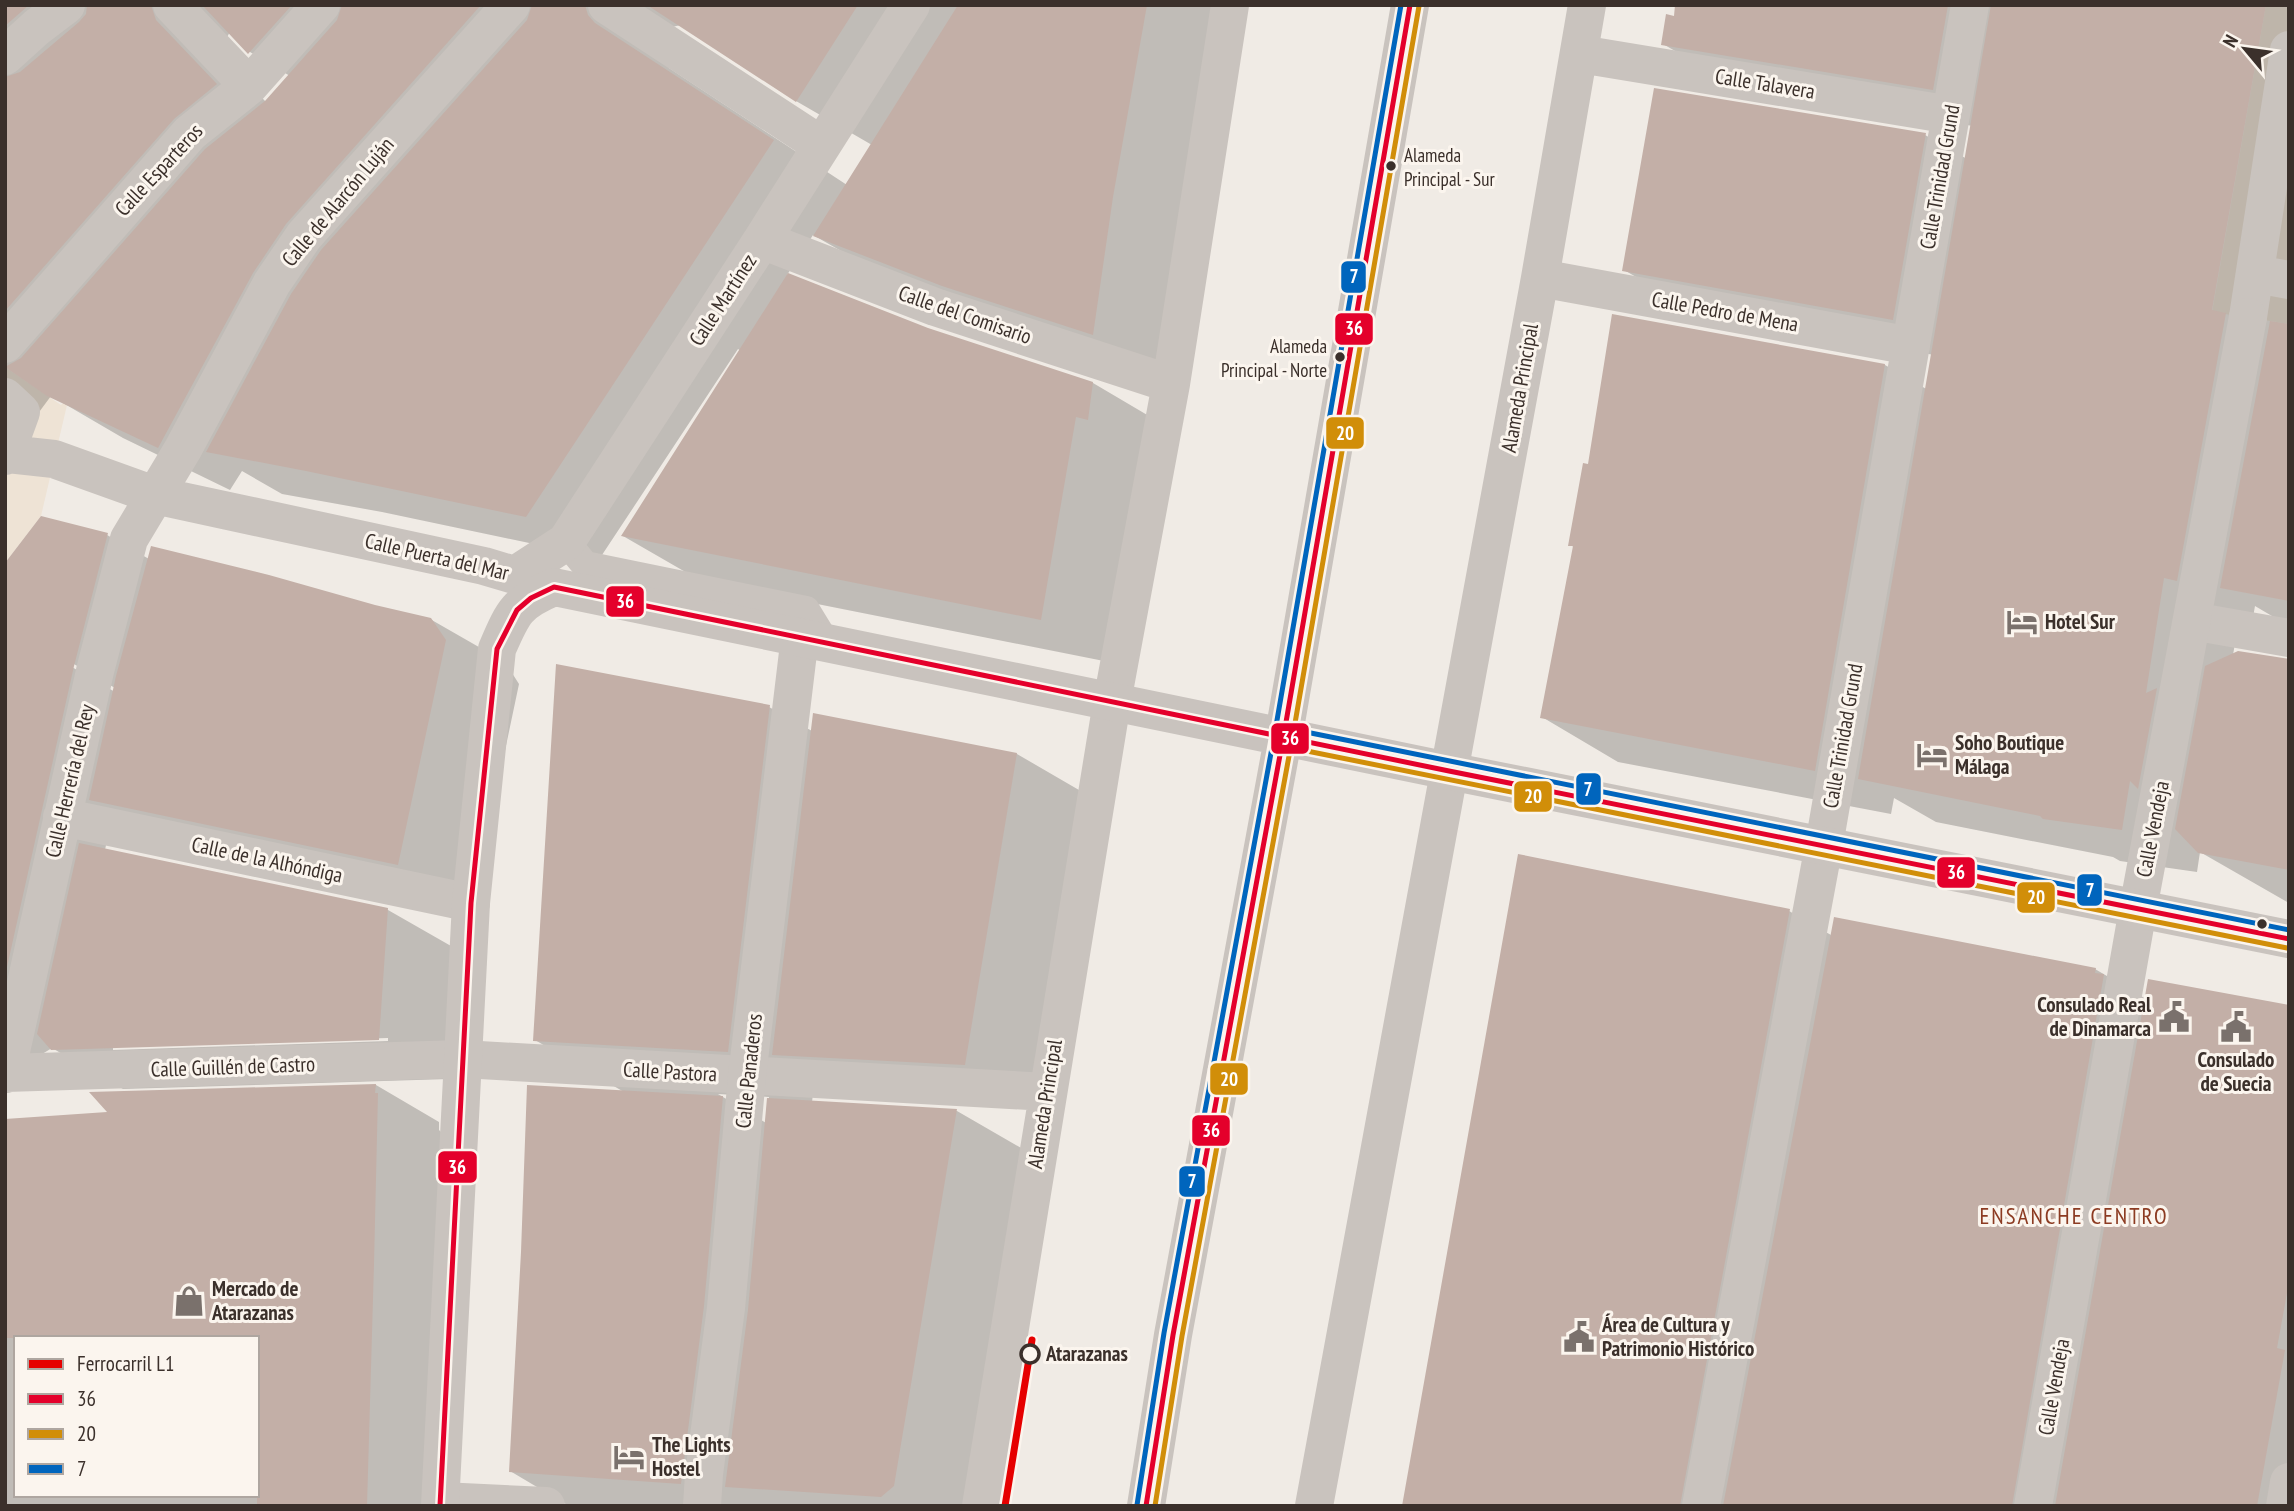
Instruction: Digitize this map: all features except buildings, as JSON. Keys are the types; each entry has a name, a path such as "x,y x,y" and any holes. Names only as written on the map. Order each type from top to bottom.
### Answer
{"street":[{"path":"5,56 66,5"},
{"path":"172,5 249,86"},
{"name":"Calle Esparteros","path":"5,344 190,133 249,86 321,5"},
{"name":"Calle de Alarcón Luján","path":"154,495 183,449 272,282 304,236 512,5"},
{"path":"607,5 821,145"},
{"name":"Calle Martínez","path":"514,575 566,542 911,5"},
{"name":"Alameda Principal","path":"981,1506 1112,702 1171,384 1230,5"},
{"path":"1146,1506 1173,1335 1284,737 1410,5"},
{"name":"Alameda Principal","path":"1314,1506 1540,278 1587,5"},
{"name":"Calle Trinidad Grund","path":"1701,1506 1824,845 1970,5"},
{"name":"Calle Vendeja","path":"2033,1506 2138,909 2248,317 2273,277 2289,50"},
{"name":"Calle Talavera","path":"1580,54 1951,115"},
{"name":"Calle del Comisario","path":"762,240 935,307 1171,384"},
{"name":"Calle Pedro de Mena","path":"1540,278 1911,346"},
{"path":"5,397 21,412 7,455"},
{"name":"Calle Puerta del Mar","path":"7,455 54,459 154,495 470,563 554,587 813,638 1112,702"},
{"name":"Calle Herrería del Rey","path":"6,1074 95,671 129,539 154,495"},
{"path":"546,1506 440,1503 471,903 497,649 511,615 529,597 554,587"},
{"path":"2192,621 2289,638"},
{"name":"Calle Panaderos","path":"702,1506 726,1308 747,1076 813,638"},
{"path":"1112,702 2289,939"},
{"name":"Calle de la Alhóndiga","path":"62,817 471,903"},
{"name":"Calle Pastora","path":"462,1059 1047,1092"},
{"name":"Calle Guillén de Castro","path":"6,1074 462,1059"},
{"path":"2285,1506 2289,1482"}],"lane":[{"path":"566,542 585,565 806,610 813,638"}],"shaded area":[{"path":"2266,5 2289,5 2289,324 2212,312"},
{"path":"5,367 61,405 67,405 41,516 5,563"}],"rail line":[{"name":"L1","path":"1005,1506 1032,1340"}],"transit line":[{"name":"7","path":"1137,1505 1164,1333 1276,726 1401,5"},
{"name":"36","path":"1146,1506 1173,1335 1285,728 1410,5"},
{"name":"20","path":"1155,1506 1182,1336 1294,729 1419,6"},
{"name":"36","path":"440,1506 471,903 497,649 517,610 531,598 554,587 1449,771 2289,939"},
{"name":"7","path":"1286,728 2289,930"},
{"name":"20","path":"1282,746 2287,948"}],"place":[{"name":"Alameda Principal - Sur","path":"1391,166"},
{"name":"Alameda Principal - Norte","path":"1340,357"},
{"name":"Hotel Sur","path":"2022,622"},
{"name":"Soho Boutique Málaga","path":"1932,755"},
{"name":"Consulado Real de Dinamarca","path":"2174,1017"},
{"name":"Consulado de Suecia","path":"2236,1027"},
{"name":"Mercado de Atarazanas","path":"189,1301"},
{"name":"Área de Cultura y Patrimonio Histórico","path":"1579,1337"},
{"name":"Atarazanas","path":"1030,1354"},
{"name":"The Lights Hostel","path":"629,1457"}],"district":[{"name":"ENSANCHE CENTRO","path":"2074,1216"}]}
